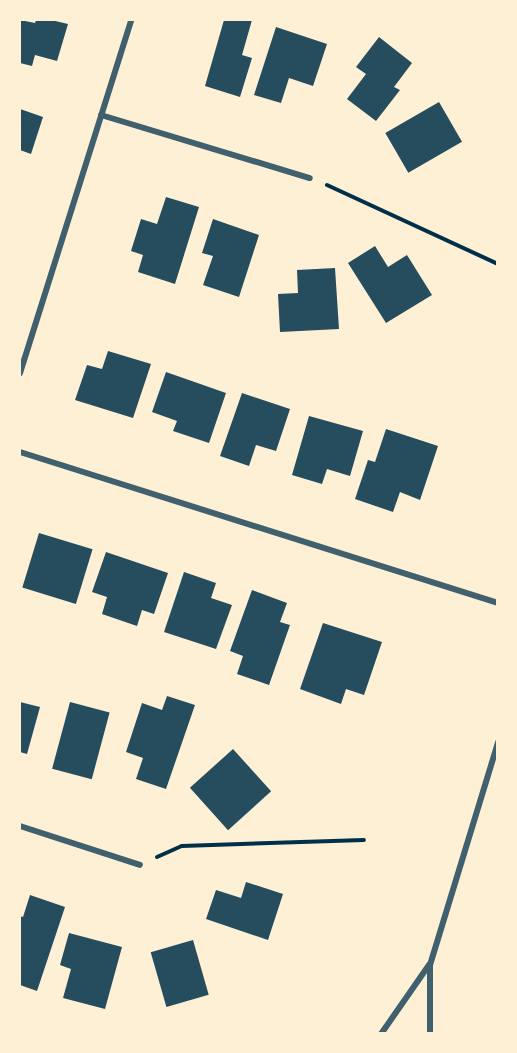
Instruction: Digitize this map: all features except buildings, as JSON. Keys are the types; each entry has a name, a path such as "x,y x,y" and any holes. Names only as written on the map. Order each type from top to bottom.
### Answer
{"street":[{"path":"20,373 131,20"},
{"path":"101,115 310,178"},
{"path":"20,452 498,603"},
{"path":"430,1034 430,965 498,742"},
{"path":"20,826 140,865"},
{"path":"381,1034 430,965"}],"path":[{"path":"310,178 498,264"},
{"path":"140,865 182,846 364,840"}]}
